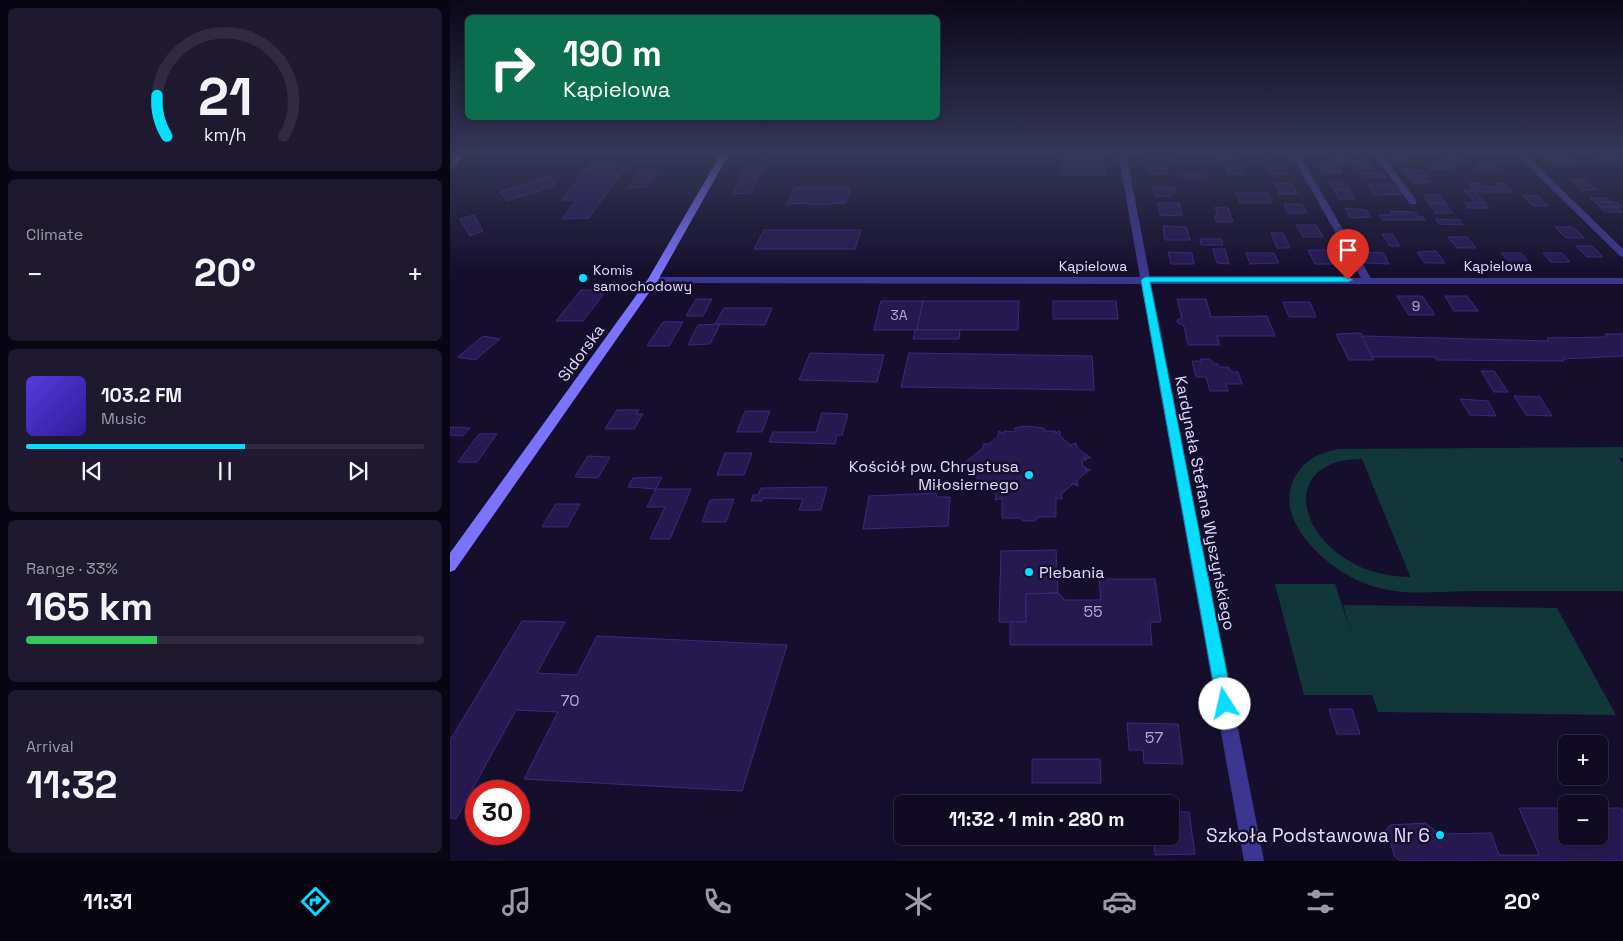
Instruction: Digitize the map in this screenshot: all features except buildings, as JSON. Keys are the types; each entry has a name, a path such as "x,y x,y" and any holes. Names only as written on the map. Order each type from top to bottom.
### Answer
{"street":[{"name":"Sidorska","path":"450,565 652,280 703,192"},
{"name":"Kardynała Stefana Wyszyńskiego","path":"1129,192 1254,861"},
{"path":"1317,192 1367,280"},
{"path":"1406,192 1413,202"},
{"path":"1559,192 1623,254"},
{"name":"Kąpielowa","path":"652,280 1623,280"}],"green space":[{"path":"1623,447 1623,458 1619,458 1623,464 1623,591 1405,592 1369,585 1353,578 1321,556 1307,541 1296,525 1290,507 1290,490 1302,467 1316,456 1339,449","holes":["1362,459 1410,576 1400,577 1371,571 1344,558 1321,537 1311,522 1307,506 1307,491 1313,478 1324,468 1340,461"]},
{"path":"1275,584 1335,584 1352,635 1343,605 1557,608 1616,715 1378,712 1372,695 1304,695"}],"place":[{"name":"Komis samochodowy","path":"583,278"},
{"name":"Kościół pw. Chrystusa Miłosiernego","path":"1029,475"},
{"name":"Plebania","path":"1029,572"},
{"name":"Szkoła Podstawowa Nr 6","path":"1440,835"}],"route":[{"path":"1225,704 1145,280 1348,280"}]}
